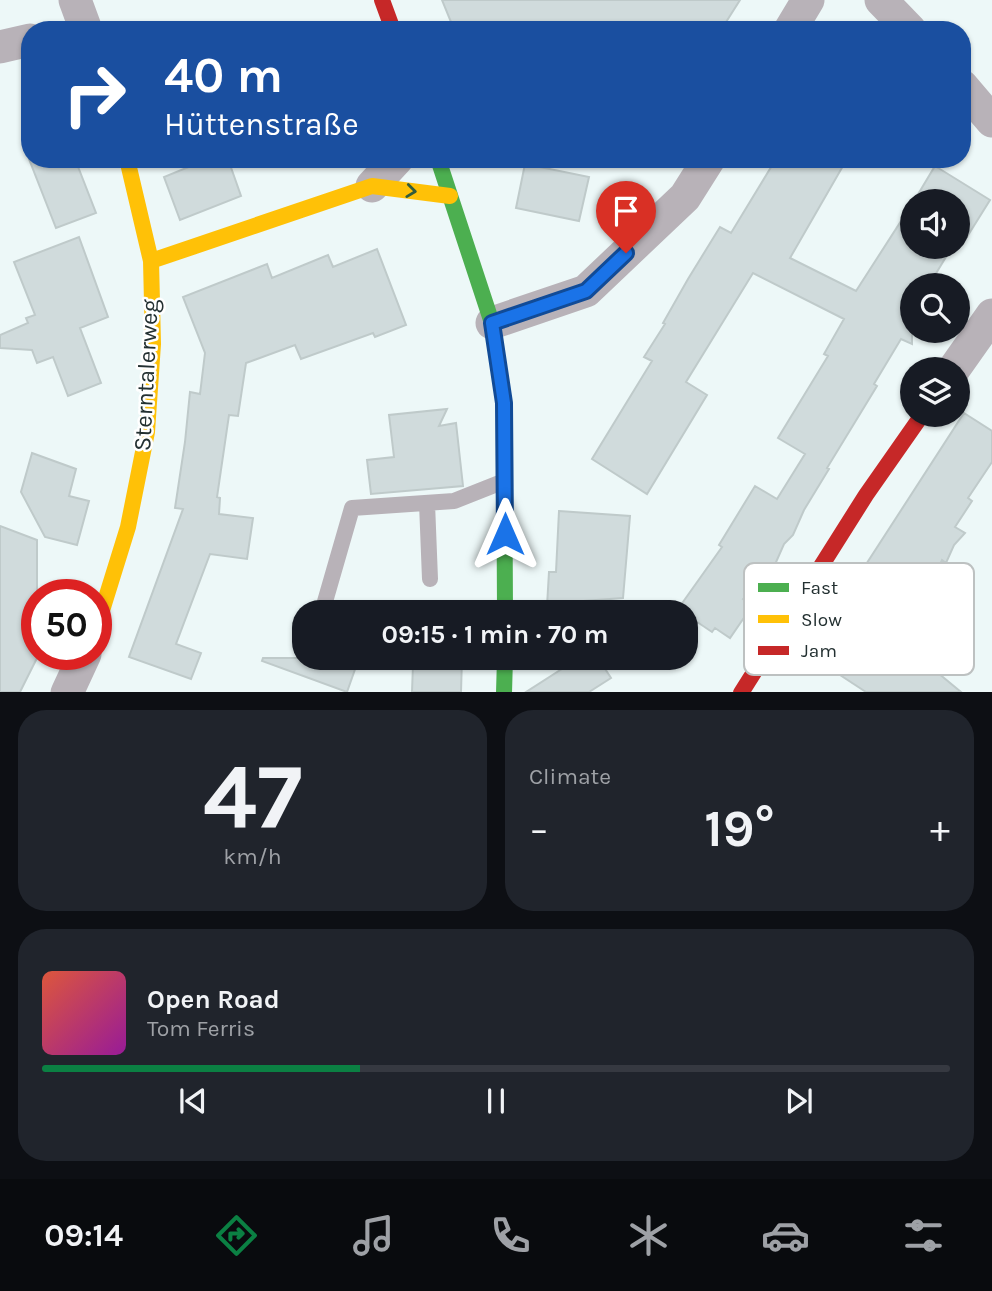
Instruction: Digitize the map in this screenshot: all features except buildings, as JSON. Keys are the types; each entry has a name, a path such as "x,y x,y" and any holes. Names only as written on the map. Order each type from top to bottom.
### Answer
{"street":[{"path":"382,0 390,21"},
{"path":"795,21 808,0"},
{"path":"881,0 901,21"},
{"path":"0,47 21,42"},
{"path":"971,96 992,121"},
{"name":"Sterntalerweg","path":"112,579 128,527 147,432 153,345 150,261 129,168"},
{"path":"372,186 389,168"},
{"path":"441,168 492,323 504,403 505,600"},
{"path":"492,323 586,291 685,197 703,168"},
{"path":"150,261 372,186 450,196"},
{"path":"962,357 992,315"},
{"path":"823,563 914,427"},
{"path":"67,692 77,670"},
{"path":"503,692 504,670"},
{"path":"741,692 752,675"}],"lane":[{"path":"325,600 352,508 454,501 505,481"},
{"path":"427,503 430,579"}],"traffic: fast":[{"path":"441,168 492,323 504,403 505,600"},
{"path":"504,692 505,670"}],"traffic: slow":[{"path":"112,579 128,527 147,432 153,344 151,261 129,168"},
{"path":"151,261 372,186 450,196"}],"traffic: jam":[{"path":"382,0 390,21"},
{"path":"823,563 914,427"},
{"path":"742,692 752,675"}],"route":[{"path":"505,534 504,403 492,323 586,291 626,253"}]}
